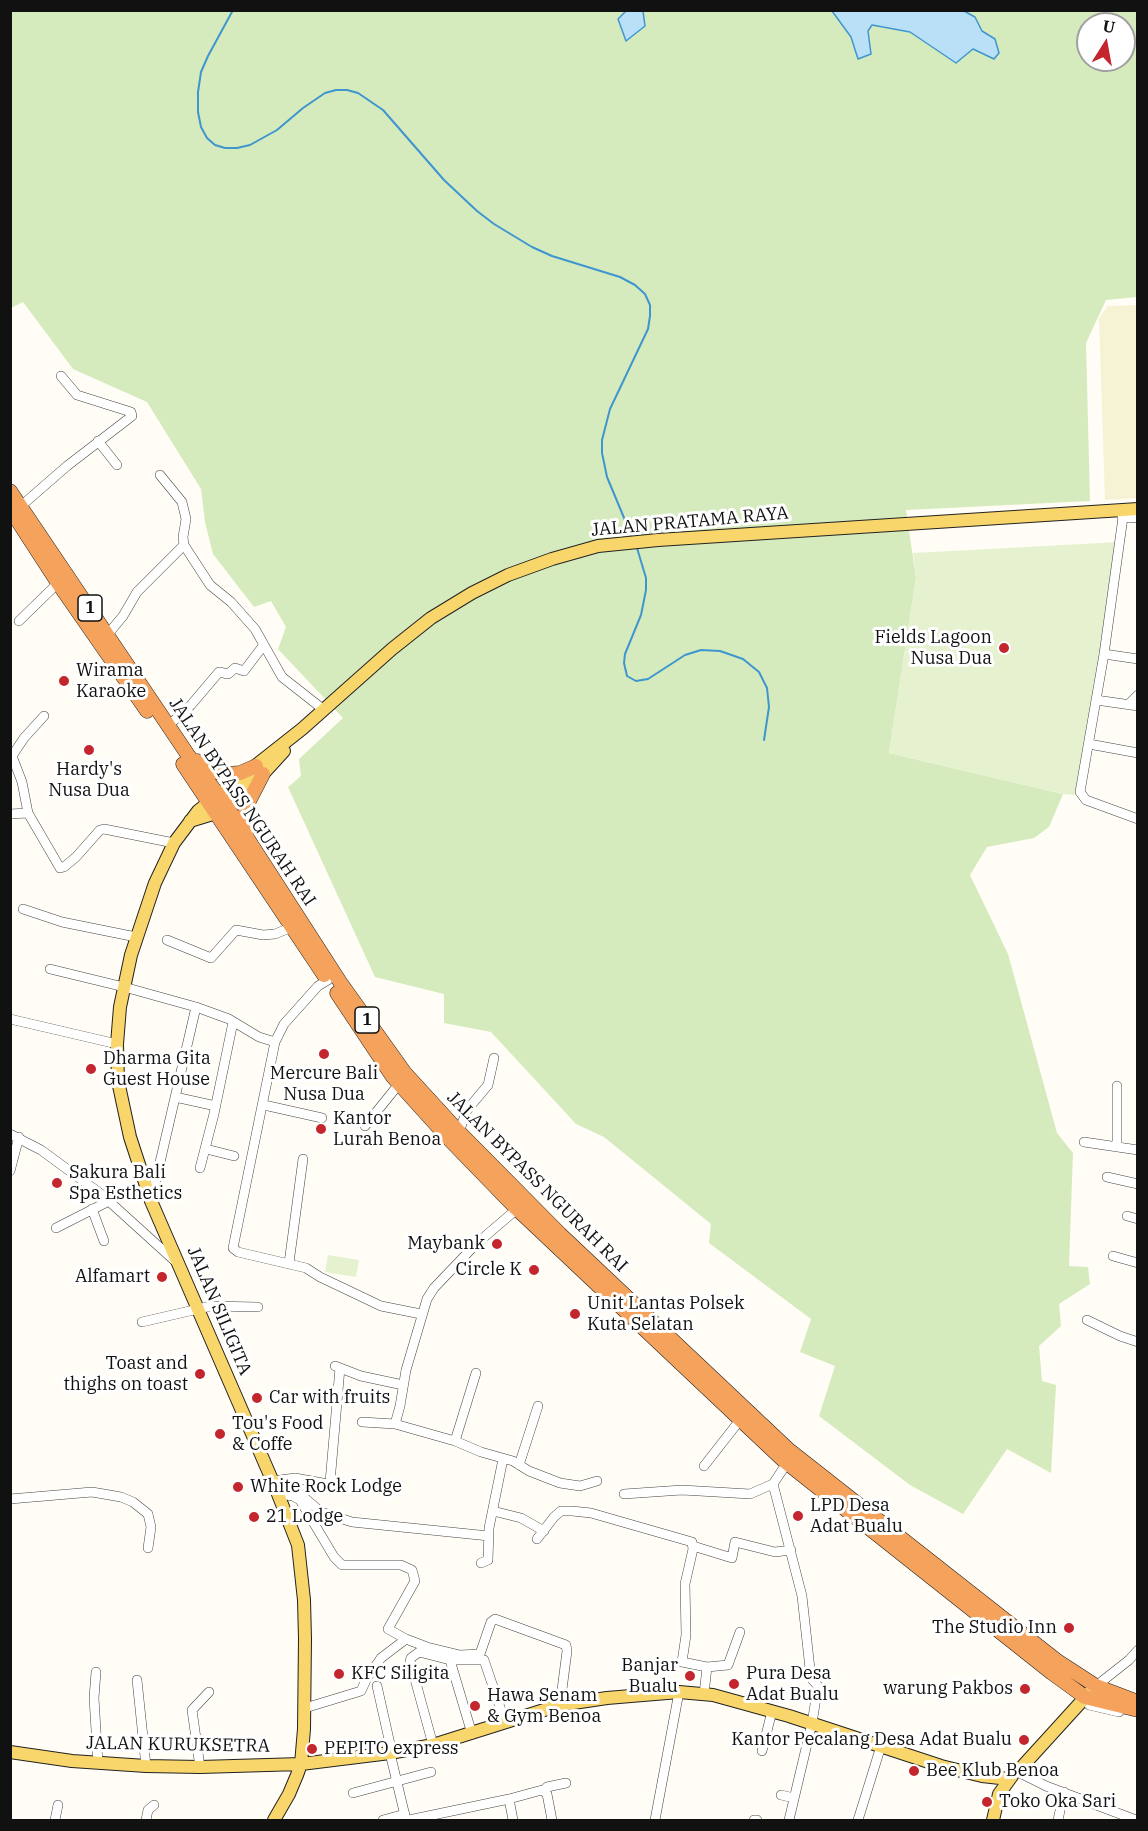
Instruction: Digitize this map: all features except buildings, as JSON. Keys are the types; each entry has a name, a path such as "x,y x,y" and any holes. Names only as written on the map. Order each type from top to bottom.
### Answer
{"highway":[{"name":"JALAN BYPASS NGURAH RAI","path":"10,491 14,513 58,583 217,804 248,839 340,982 405,1073 459,1132 560,1234 789,1450 1052,1673 1085,1697"},
{"name":"JALAN BYPASS NGURAH RAI","path":"14,513 108,634 188,755 292,927 399,1084 450,1140 517,1209 787,1463 1056,1660 1095,1686"},
{"path":"188,755 211,771 226,774 260,770 244,816 248,839"},
{"name":"1","path":"1095,1686 1137,1702"},
{"name":"1","path":"1085,1697 1137,1710"}],"main road":[{"name":"JALAN PRATAMA RAYA","path":"217,804 260,770 302,729 392,649 431,618 471,593 508,575 552,559 598,546 658,540 882,525 1123,513 1137,509"},
{"name":"JALAN SILIGITA","path":"217,804 198,811 190,821 174,843 155,883 136,938 123,987 117,1044 118,1081 130,1137 151,1201 276,1488 298,1545 305,1629 305,1708 301,1764 290,1794 274,1821"},
{"path":"993,1821 999,1794 1095,1686"},
{"name":"JALAN KURUKSETRA","path":"11,1752 98,1763 146,1766 301,1764 391,1753 433,1745 560,1705 607,1698 679,1692 713,1695 772,1711 942,1766 982,1776 1016,1774"}],"street":[{"path":"14,513 98,441 131,418 132,414 77,395 61,376"},
{"path":"98,441 117,465"},
{"path":"160,475 186,510 184,545 210,585 231,602 255,629 282,677 324,710"},
{"path":"1137,518 1123,513 1104,654 1080,792 1082,796 1137,819"},
{"path":"108,634 123,616 137,592 184,545"},
{"path":"19,621 58,583"},
{"path":"168,726 191,705 219,672 228,674 235,668 244,671 263,646"},
{"path":"1104,654 1137,659"},
{"path":"1096,700 1133,705 1137,695"},
{"path":"44,716 12,754 22,782 28,813 60,868 64,867 99,830 104,829 174,843"},
{"path":"1089,744 1137,753"},
{"path":"10,814 28,813"},
{"path":"23,909 62,922 136,938"},
{"path":"166,940 211,958 236,930 263,935 274,934 292,927"},
{"path":"50,969 196,1007 233,1022 259,1037 275,1042"},
{"path":"328,980 318,986 284,1024 275,1042 264,1105 233,1248 238,1252 306,1268 381,1306 421,1314"},
{"path":"151,1201 196,1007"},
{"path":"10,1019 117,1044"},
{"path":"201,1168 233,1022"},
{"path":"459,1132 467,1110 488,1085 494,1058"},
{"path":"364,1126 399,1084"},
{"path":"1117,1086 1117,1147"},
{"path":"175,1097 216,1106"},
{"path":"264,1105 322,1118"},
{"path":"10,1171 16,1157 15,1135"},
{"path":"15,1135 41,1150 109,1201 179,1265"},
{"path":"1084,1142 1137,1150"},
{"path":"206,1149 234,1156"},
{"path":"289,1263 303,1159"},
{"path":"1107,1177 1137,1184"},
{"path":"56,1228 109,1201"},
{"path":"92,1209 104,1241"},
{"path":"395,1424 421,1314 430,1294 459,1261 517,1209"},
{"path":"1127,1216 1137,1219"},
{"path":"1113,1256 1137,1263"},
{"path":"142,1322 211,1306 258,1307"},
{"path":"1087,1320 1137,1342"},
{"path":"276,1488 295,1478 328,1484 330,1482 338,1367 361,1376 403,1385"},
{"path":"455,1442 476,1373"},
{"path":"519,1465 538,1406"},
{"path":"704,1467 740,1420"},
{"path":"362,1422 395,1424 455,1442 519,1465 560,1483 580,1486 597,1481"},
{"path":"481,1563 488,1560 489,1536 503,1459"},
{"path":"624,1494 682,1490 755,1493 773,1484 787,1463"},
{"path":"773,1484 791,1550 806,1621 811,1678 818,1686 812,1723 789,1821"},
{"path":"276,1488 304,1496 310,1505 321,1512 352,1522 489,1536"},
{"path":"276,1488 300,1500 334,1557 342,1564 401,1565 412,1570 416,1581 388,1629 406,1640 452,1653 480,1654 491,1622 497,1619 566,1645 560,1705"},
{"path":"10,1498 92,1492 121,1497 133,1502 148,1514 151,1527 148,1548"},
{"path":"493,1511 521,1518 541,1535 561,1511 579,1512 591,1513 692,1542 693,1546 732,1558 735,1542 775,1552 791,1550"},
{"path":"693,1546 685,1584 686,1624 682,1662 708,1667 728,1665 740,1632"},
{"path":"305,1708 361,1691 381,1658 406,1640"},
{"path":"1095,1686 1129,1660 1137,1650"},
{"path":"433,1745 410,1661 419,1652 450,1660 484,1660 506,1722"},
{"path":"450,1660 472,1734"},
{"path":"704,1694 708,1667"},
{"path":"96,1672 94,1698 98,1763"},
{"path":"137,1680 146,1766"},
{"path":"377,1686 396,1780 407,1819"},
{"path":"200,1767 192,1710 209,1692"},
{"path":"656,1821 679,1692"},
{"path":"1085,1697 1089,1706 1137,1716"},
{"path":"762,1750 772,1711"},
{"path":"858,1821 881,1746"},
{"path":"10,1761 11,1752"},
{"path":"353,1793 431,1772"},
{"path":"1016,1774 1136,1821"},
{"path":"382,1821 407,1819 509,1800 566,1783"},
{"path":"543,1790 547,1794 552,1821"},
{"path":"1058,1821 1064,1792"},
{"path":"781,1795 794,1798"},
{"path":"509,1800 513,1821"},
{"path":"55,1821 58,1805"},
{"path":"146,1821 148,1810 154,1805"}],"shaded area":[{"path":"1137,305 1137,498 1105,500 1099,318 1108,306"}],"green space":[{"path":"11,11 626,11 618,19 645,26 643,11 832,11 851,37 858,59 871,54 868,31 872,25 910,32 956,63 973,48 994,59 995,39 982,31 975,17 964,11 1137,11 1137,297 1106,300 1086,343 1090,501 906,510 916,578 889,753 1063,794 1049,827 1034,838 987,847 970,875 1008,954 1057,1133 1073,1153 1069,1266 1088,1267 1090,1284 1059,1304 1061,1326 1039,1346 1042,1381 1056,1385 1051,1473 1007,1449 963,1514 910,1485 819,1416 835,1366 800,1352 811,1319 709,1243 711,1224 604,1137 576,1124 491,1032 444,1023 444,994 375,977 288,787 301,776 299,759 343,718 278,649 286,627 271,601 254,607 213,554 205,522 201,489 147,402 73,369 23,302 11,308"},
{"name":"Fields Lagoon Nusa Dua","path":"1120,542 1091,718 1075,795 889,753 916,578 913,553"},
{"path":"328,1255 359,1260 356,1277 325,1272"}],"water":[{"path":"626,11 643,11 645,26 626,41 618,19"},
{"path":"832,11 964,11 975,17 982,31 995,39 999,53 994,59 973,49 956,63 910,32 872,25 868,31 871,54 858,59 851,37"}],"waterway":[{"path":"233,10 201,72 198,92 201,127 207,138 215,145 225,148 250,145 277,130 325,93 336,90 358,93 383,110 444,180 494,224 552,256 620,277 635,285 645,294 650,305 648,329 610,409 602,440 607,477 632,537"},
{"path":"637,548 646,578 646,590 641,615 625,654 624,663 627,676 636,681 648,679 685,655 701,650 720,651 743,659 759,672 767,688 769,707 764,740"}],"place":[{"name":"Fields Lagoon Nusa Dua","path":"1004,648"},
{"name":"Wirama Karaoke","path":"64,681"},
{"name":"Hardy's Nusa Dua","path":"89,750"},
{"name":"Mercure Bali Nusa Dua","path":"324,1054"},
{"name":"Dharma Gita Guest House","path":"91,1069"},
{"name":"Kantor Lurah Benoa","path":"321,1129"},
{"name":"Sakura Bali Spa Esthetics","path":"57,1183"},
{"name":"Maybank","path":"497,1244"},
{"name":"Circle K","path":"534,1270"},
{"name":"Alfamart","path":"162,1277"},
{"name":"Unit Lantas Polsek Kuta Selatan","path":"575,1314"},
{"name":"Toast and thighs on toast","path":"200,1374"},
{"name":"Car with fruits","path":"257,1398"},
{"name":"Tou's Food & Coffe","path":"220,1434"},
{"name":"White Rock Lodge","path":"238,1487"},
{"name":"LPD Desa Adat Bualu","path":"798,1516"},
{"name":"21 Lodge","path":"254,1517"},
{"name":"The Studio Inn","path":"1069,1628"},
{"name":"KFC Siligita","path":"339,1674"},
{"name":"Banjar Bualu","path":"690,1676"},
{"name":"Pura Desa Adat Bualu","path":"734,1684"},
{"name":"warung Pakbos","path":"1025,1689"},
{"name":"Hawa Senam & Gym Benoa","path":"475,1706"},
{"name":"Kantor Pecalang Desa Adat Bualu","path":"1024,1740"},
{"name":"PEPITO express","path":"312,1749"},
{"name":"Bee Klub Benoa","path":"914,1771"},
{"name":"Toko Oka Sari","path":"987,1802"}]}
